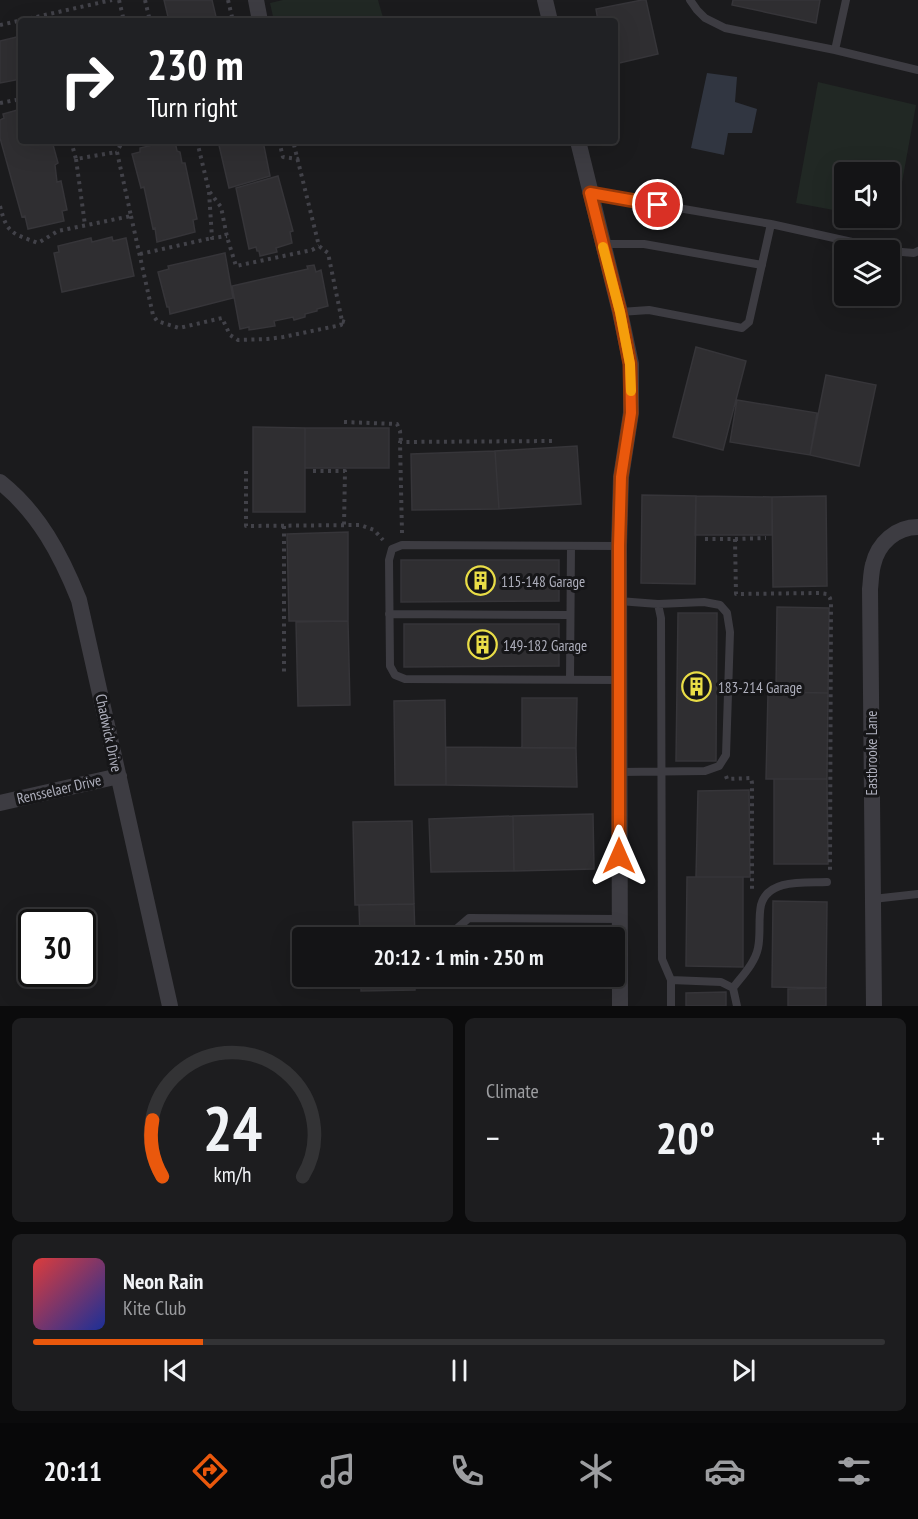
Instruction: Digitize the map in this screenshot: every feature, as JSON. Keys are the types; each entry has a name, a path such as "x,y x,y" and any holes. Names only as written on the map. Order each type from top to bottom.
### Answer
{"street":[{"path":"256,0 259,18"},
{"path":"545,0 549,18"},
{"path":"579,144 620,312 630,364 631,413 621,477 619,546 619,927"},
{"name":"Chadwick Drive","path":"0,482 33,513 56,548 79,600 170,1006"},
{"name":"Eastbrooke Lane","path":"873,1006 870,589 873,564 881,547 894,533 918,526"},
{"name":"Rensselaer Drive","path":"0,803 119,776"},
{"path":"620,987 620,1006"}],"lane":[{"path":"690,0 705,18 725,28 835,50 918,70"},
{"path":"835,50 846,0"},
{"path":"590,193 771,224 841,240"},
{"path":"620,312 649,310 742,328 749,322 771,224"},
{"path":"603,244 644,244 762,265"},
{"path":"900,252 915,254 918,251"},
{"path":"619,546 402,545 392,549 389,560 389,614 390,666 395,675 405,679 620,680"},
{"path":"570,680 571,546"},
{"path":"619,601 658,604 704,602 720,605 728,613 730,632 726,755 719,766 705,771 620,772"},
{"path":"658,604 661,618 662,959 671,980 671,1006"},
{"path":"389,614 570,615"},
{"path":"733,988 750,966 758,949 761,904 766,893 791,883 827,882"},
{"path":"873,898 918,894"},
{"path":"459,927 470,918 619,919"},
{"path":"671,980 722,982 733,988 737,1006"}],"path":[{"path":"31,18 112,0"},
{"path":"119,0 123,18"},
{"path":"145,0 149,18"},
{"path":"228,0 232,18"},
{"path":"0,25 18,21"},
{"path":"0,104 18,100"},
{"path":"72,144 85,225"},
{"path":"122,144 117,152 153,315 157,321 178,328 222,318 230,335 238,340 267,339 340,325 342,321"},
{"path":"197,144 209,191 212,238"},
{"path":"280,144 283,157 299,158"},
{"path":"294,144 319,246 328,253 342,321"},
{"path":"76,159 117,152"},
{"path":"209,191 221,207 236,266 312,250 319,246"},
{"path":"0,206 4,225 15,234 38,243 58,231 131,216"},
{"path":"140,254 227,236"},
{"path":"342,321 349,323"},
{"path":"344,422 397,424 401,442 402,545"},
{"path":"401,442 556,441"},
{"path":"246,471 246,526 360,525 374,530 392,549"},
{"path":"313,471 345,471 344,525"},
{"path":"284,526 284,674"},
{"path":"705,539 766,538"},
{"path":"735,539 736,594 827,594 830,598 831,867 827,882"},
{"path":"719,766 727,779 751,778 752,897"}],"shaded area":[{"path":"283,0 378,0 383,18 273,18 270,3"},
{"path":"707,73 737,77 735,102 757,109 752,133 728,133 724,155 691,148"},
{"path":"818,82 916,105 900,193 900,162 834,162 834,210 796,203"}],"building":[{"path":"164,0 212,0 216,18 168,18"},
{"path":"646,0 658,54 618,63 618,18 598,18 596,9"},
{"path":"733,0 820,0 816,23 732,5"},
{"path":"18,37 18,80 0,83 0,41"},
{"path":"18,110 18,144 53,144 58,163 55,165 57,182 61,181 67,210 62,211 64,221 28,229 25,216 22,217 0,138 0,120 4,118 3,114"},
{"path":"157,144 176,144 182,163 185,163 197,219 193,220 195,232 157,242 144,187 141,188 132,154 140,152 140,148"},
{"path":"219,144 264,144 270,176 229,188"},
{"path":"278,176 293,231 290,232 292,243 276,248 277,252 260,256 256,247 249,249 236,188"},
{"path":"112,237 113,241 126,238 134,276 62,292 54,253 59,252 58,246 91,238 92,242"},
{"path":"225,253 233,298 170,314 158,272 169,269 168,266"},
{"path":"314,265 316,272 321,270 328,306 305,314 305,317 274,321 275,326 240,329 232,286 308,269 307,266"},
{"path":"696,347 746,361 723,450 673,437"},
{"path":"826,375 876,385 859,466 810,455"},
{"path":"737,400 817,413 810,455 730,442"},
{"path":"253,427 305,428 305,512 253,512"},
{"path":"305,428 389,428 389,468 305,468"},
{"path":"577,446 581,504 499,509 495,451"},
{"path":"495,451 499,509 412,510 411,454"},
{"path":"642,495 696,496 695,584 641,583"},
{"path":"696,496 772,497 772,535 695,535"},
{"path":"826,496 827,586 773,587 772,497"},
{"path":"348,532 348,621 289,621 287,534"},
{"name":"115-148 Garage","path":"401,560 559,560 559,601 401,602"},
{"path":"777,607 829,608 828,693 776,692"},
{"name":"183-214 Garage","path":"678,613 717,613 716,761 676,761"},
{"path":"348,621 350,705 298,706 296,622"},
{"name":"149-182 Garage","path":"404,624 559,624 559,666 404,667"},
{"path":"768,692 828,693 827,779 766,779"},
{"path":"522,698 577,698 576,748 522,748"},
{"path":"445,700 446,785 395,785 394,701"},
{"path":"446,747 576,748 577,787 446,785"},
{"path":"774,779 827,779 828,864 774,864"},
{"path":"749,790 750,877 696,877 698,791"},
{"path":"593,814 594,869 514,871 513,816"},
{"path":"513,816 514,871 431,872 429,819"},
{"path":"412,821 414,904 355,905 353,822"},
{"path":"687,877 743,877 743,967 686,966"},
{"path":"773,901 827,902 826,988 772,987"},
{"path":"414,904 415,927 360,927 359,905"},
{"path":"361,987 415,987 415,990 361,991"},
{"path":"826,988 826,1006 788,1006 788,989"},
{"path":"726,992 726,1006 686,1006 686,993"}],"slow traffic":[{"path":"603,247 620,312 630,364 631,391"}],"place":[{"name":"115-148 Garage","path":"480,581"},
{"name":"149-182 Garage","path":"482,645"},
{"name":"183-214 Garage","path":"697,687"}],"route":[{"path":"619,856 619,546 621,477 631,413 630,364 620,312 590,193 658,205"}]}
